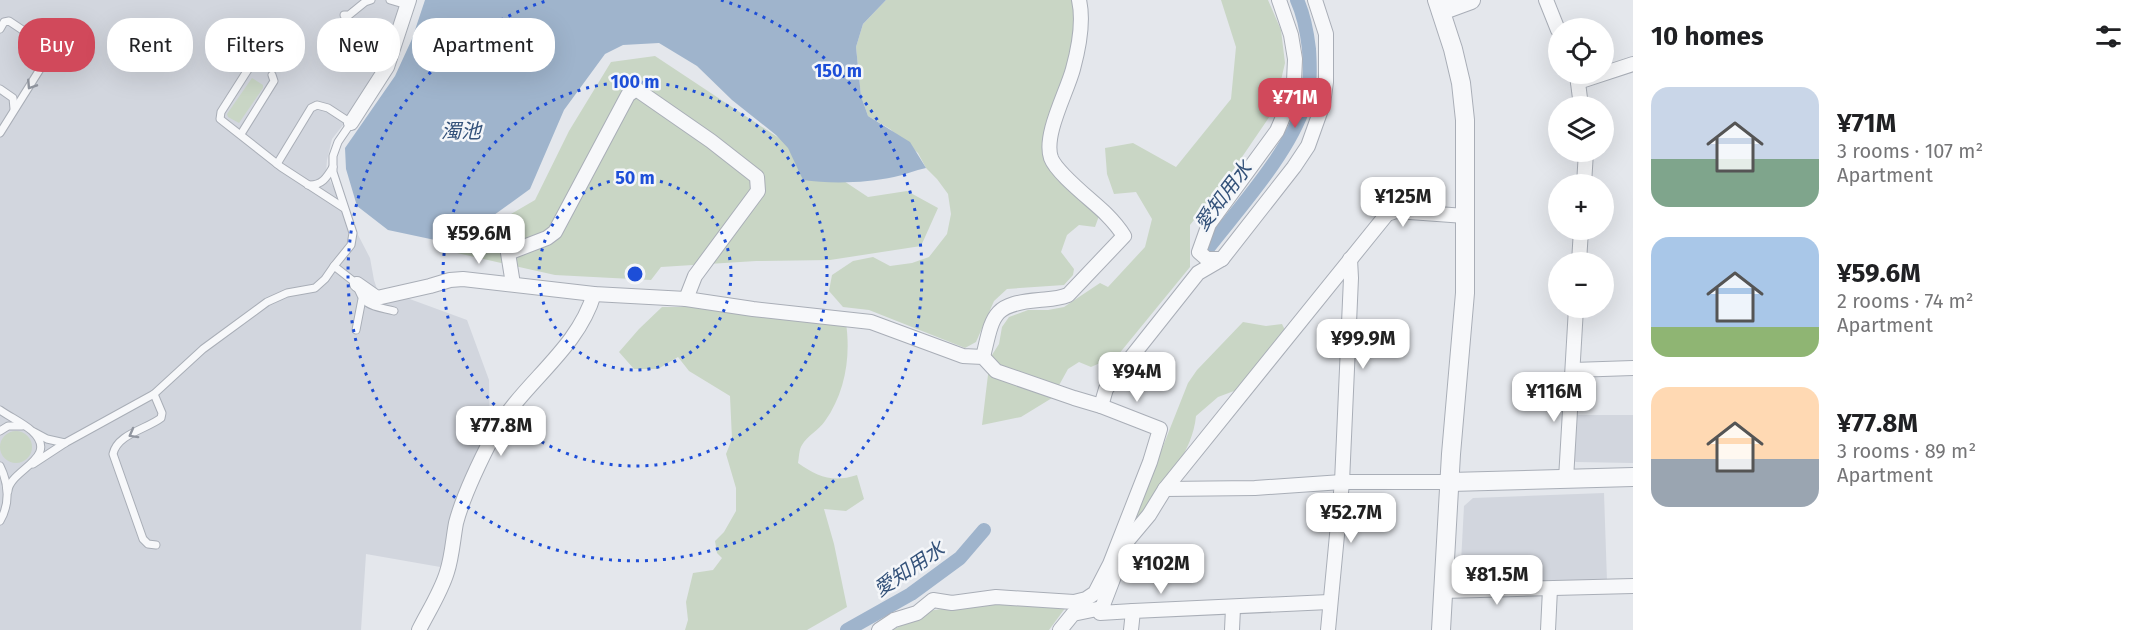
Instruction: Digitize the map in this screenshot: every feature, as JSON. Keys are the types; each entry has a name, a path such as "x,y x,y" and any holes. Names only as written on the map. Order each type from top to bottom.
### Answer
{"street":[{"path":"983,357 990,330 1001,310 1008,304 1061,298 1068,295 1124,236 1109,216 1060,170 1051,158 1050,143 1053,128 1073,69 1081,34 1079,0"},
{"path":"1222,259 1207,259 1199,252 1209,224 1276,131 1289,103 1294,81 1295,59 1292,35 1279,0"},
{"path":"1101,406 1106,389 1198,273 1222,259 1308,146 1323,104 1326,82 1326,34 1315,0"},
{"path":"1441,630 1465,292 1465,120 1461,83 1439,5 1471,0"},
{"path":"1546,0 1553,18"},
{"path":"351,123 387,67 408,3"},
{"path":"1614,69 1633,64"},
{"path":"513,284 508,253 547,238 555,232 628,95 636,89 711,141 757,177 759,191 695,276 686,299"},
{"path":"1329,603 1100,613 1128,540 1149,515 1166,489 1387,214 1396,211 1465,216"},
{"path":"1328,630 1342,482 1350,259"},
{"path":"357,284 377,298 450,280 463,279 594,294 686,299 871,322 963,356 983,357 996,371 1101,406 1160,429 1150,462 1110,564 1095,593 1086,599 1074,602 996,597 952,603 933,600 917,613 894,620 879,630"},
{"path":"419,630 447,573 462,506 492,438 538,376 578,330 589,313 594,294"},
{"path":"1566,479 1576,318"},
{"path":"1573,370 1633,368"},
{"path":"1166,489 1255,488 1342,482 1450,482 1633,477"},
{"path":"1443,591 1633,586"},
{"path":"1548,630 1550,589"},
{"path":"1060,630 1073,614 1102,608"},
{"path":"1232,630 1233,608"},
{"path":"1131,630 1133,611"}],"lane":[{"path":"344,15 349,15 370,0"},
{"path":"390,0 408,3"},
{"path":"0,133 47,58 46,48 42,43 9,21 1,23"},
{"path":"246,72 220,112 220,119 277,164 344,208"},
{"path":"241,134 274,81 272,75"},
{"path":"0,89 13,98 14,112"},
{"path":"0,521 7,504 11,480 65,443 154,394 203,349 267,303 287,293 315,288 325,279 351,245 353,233 333,167 333,156 338,142 351,123 328,108 317,105 311,108 277,164"},
{"path":"308,185 320,183 333,167"},
{"path":"334,266 357,284 362,299 356,330"},
{"path":"362,299 375,306 394,310"},
{"path":"154,394 162,413 161,418 120,441 113,449 113,454 143,539 148,544 156,545"},
{"path":"0,410 47,439 65,443"},
{"path":"0,431 14,425 27,427 38,441 39,449 30,466 11,471 0,465"},
{"path":"0,465 8,492"}],"shaded area":[{"path":"0,0 402,0 398,18 317,18 317,72 378,72 332,139 326,173 370,258 381,301 407,298 467,320 489,380 490,436 446,568 366,554 361,630 0,630"},
{"path":"1575,415 1633,415 1633,463 1576,462 1573,460"},
{"path":"1604,493 1607,581 1464,585 1460,581 1464,506 1473,498"}],"green space":[{"path":"886,0 1072,0 1075,29 1071,56 1044,147 1099,216 1095,227 1079,225 1067,235 1061,252 1074,269 1073,275 1064,285 1007,289 994,301 976,342 965,348 869,310 843,307 829,291 832,275 853,261 873,257 890,266 912,263 929,257 947,234 951,214 948,194 926,168 918,153 890,129 868,116 861,96 856,47 863,24"},
{"path":"1221,0 1268,0 1281,30 1285,63 1274,110 1227,179 1190,225 1190,267 1118,355 1091,367 1079,362 1068,369 1052,398 1021,417 982,425 990,358 999,344 1002,327 1009,317 1028,310 1064,307 1100,283 1108,287 1145,247 1152,219 1136,192 1114,194 1107,174 1105,148 1133,143 1176,167 1231,99 1236,47"},
{"path":"655,56 868,197 907,191 938,208 921,246 830,260 756,261 661,267 651,280 555,275 448,251 535,200 569,131 611,62"},
{"path":"252,78 263,85 263,88 239,123 227,114"},
{"path":"662,307 717,307 846,323 848,349 842,387 825,421 801,447 798,463 826,477 840,478 857,475 864,499 846,511 824,509 847,607 807,630 685,630 688,620 686,602 693,573 713,570 722,558 717,553 715,541 724,532 736,511 736,488 726,454 732,439 730,396 689,371 678,357 658,369 634,369 619,352"},
{"path":"1243,322 1266,326 1282,324 1286,332 1242,388 1218,397 1196,416 1188,446 1180,461 1131,527 1188,383 1197,370"},
{"path":"16,431 27,436 32,447 27,458 16,463 5,458 0,447 5,436"},
{"path":"989,602 1066,607 1049,630 893,630 928,611"}],"water":[{"name":"濁池","path":"425,0 886,0 863,24 856,47 861,96 868,116 910,142 926,168 872,181 803,180 788,148 776,135 732,100 697,66 659,43 623,45 605,54 564,110 530,189 494,215 435,240 388,230 357,206 346,169 345,148 397,72 400,72 400,65 412,39 412,72 555,72 555,18 419,18"}],"waterway":[{"name":"愛知用水","path":"1208,248 1276,160 1298,122 1305,103 1309,83 1309,49 1305,24 1297,0"},
{"name":"愛知用水","path":"847,630 911,594 960,558 984,530"}]}
